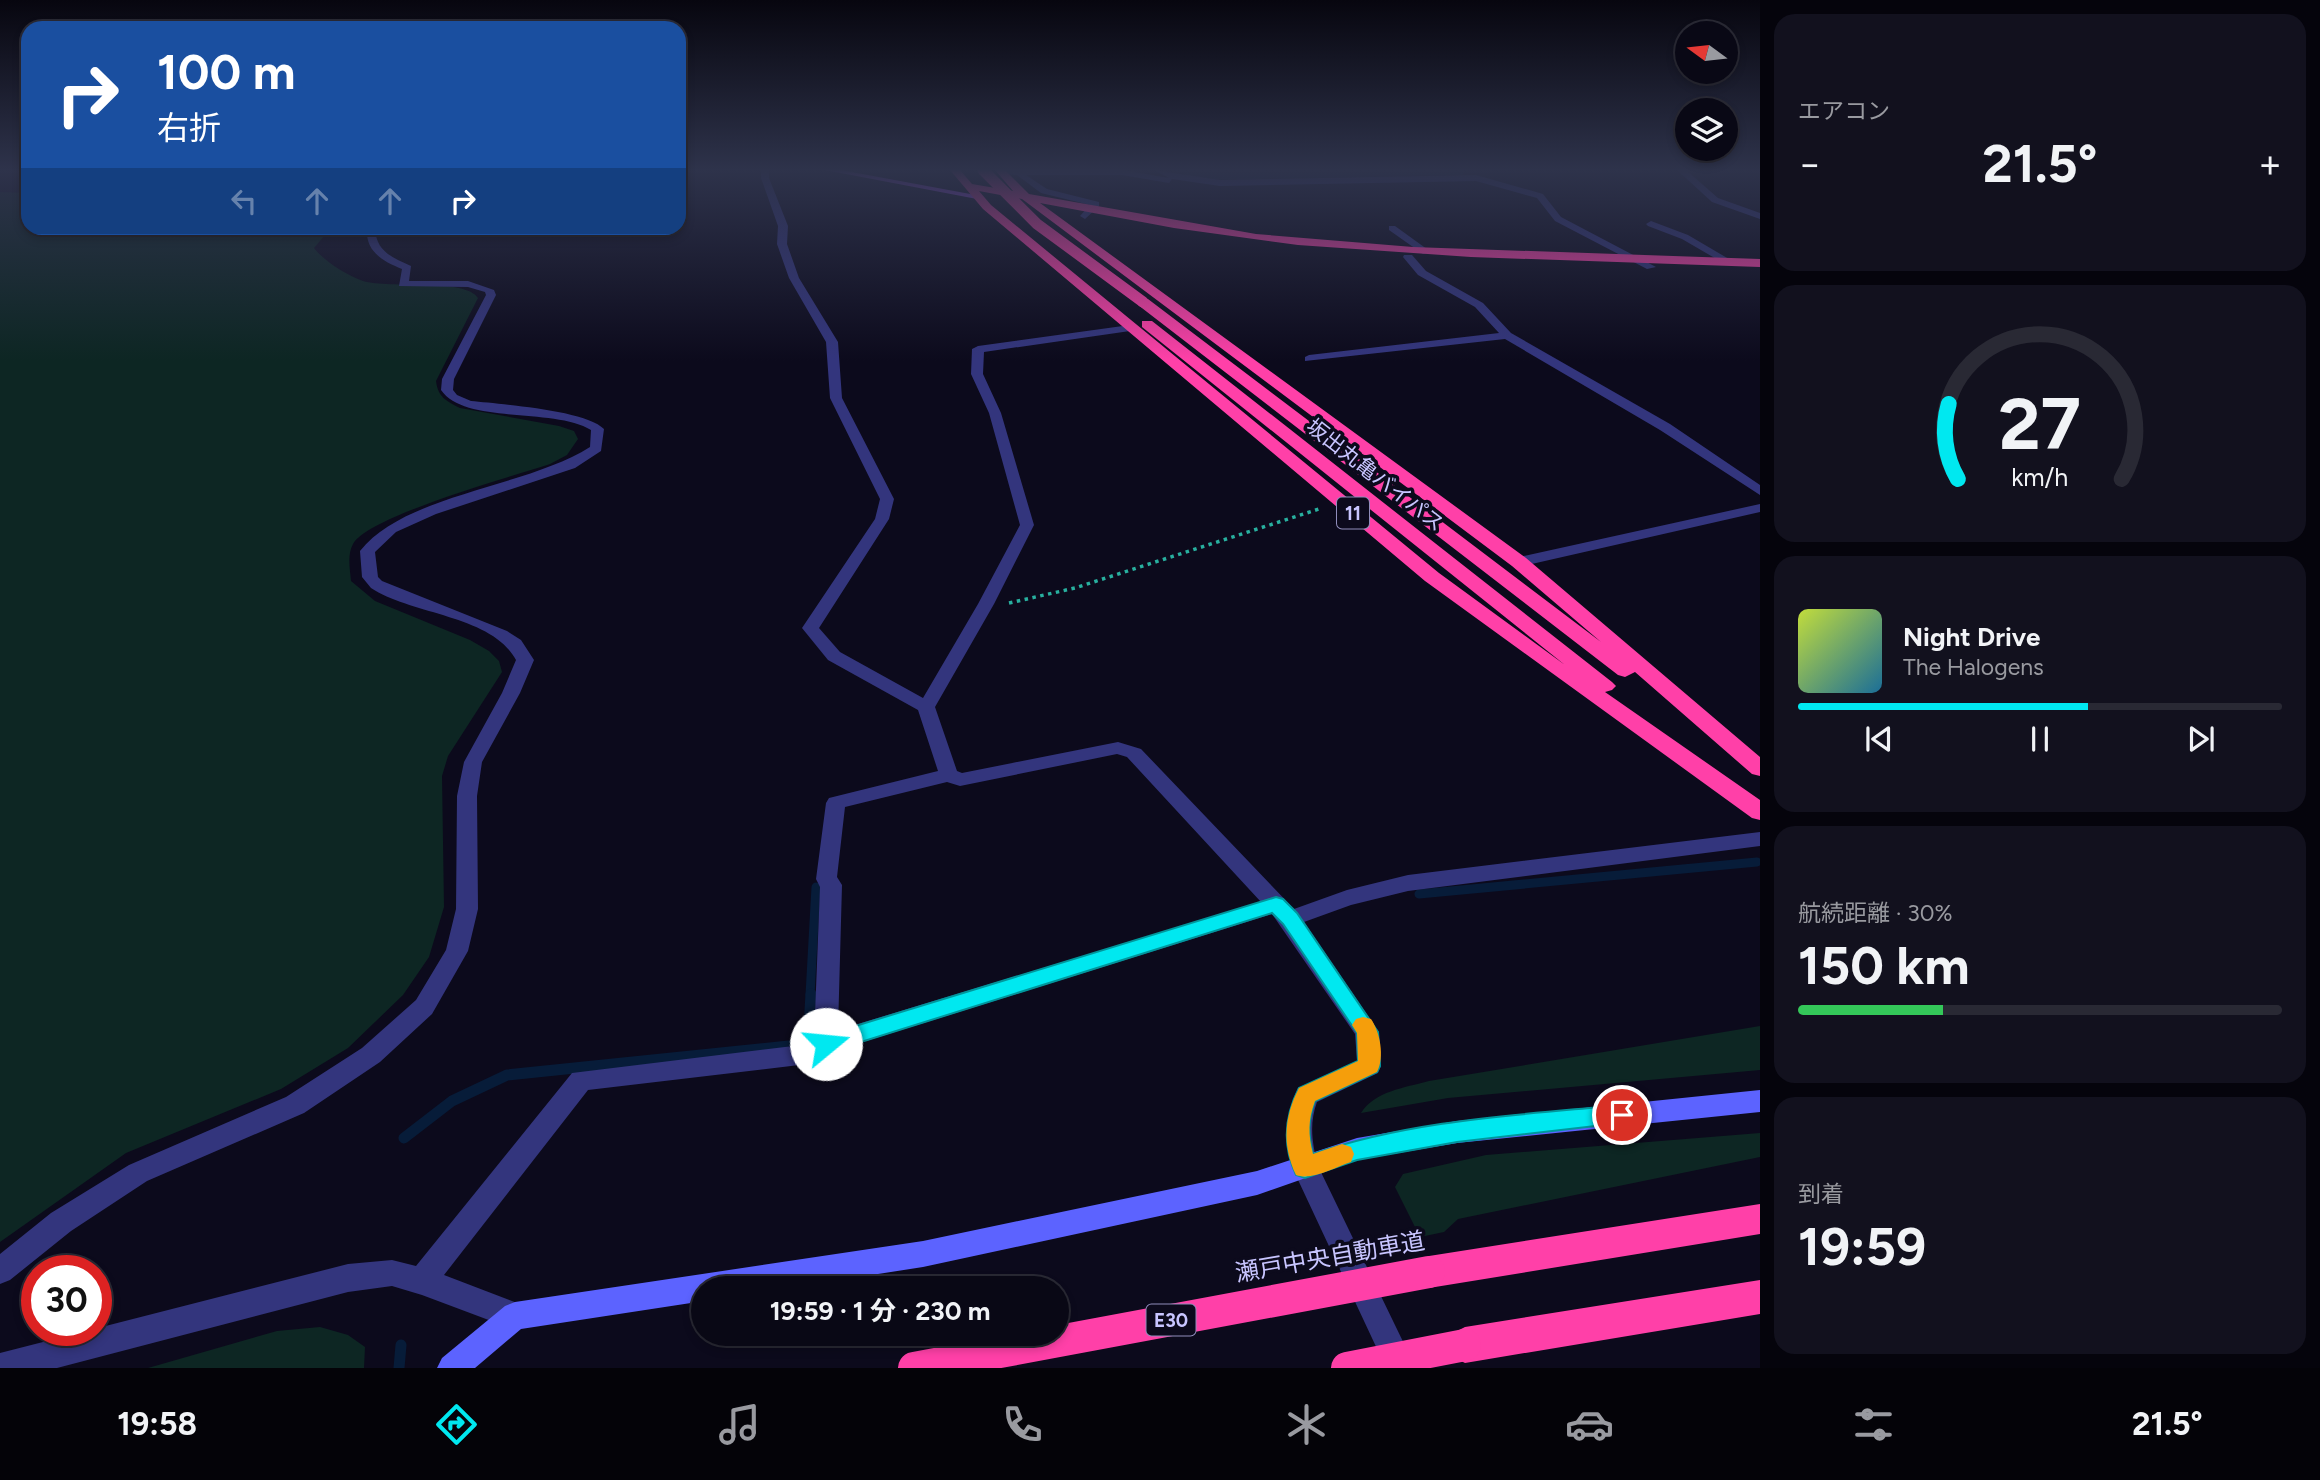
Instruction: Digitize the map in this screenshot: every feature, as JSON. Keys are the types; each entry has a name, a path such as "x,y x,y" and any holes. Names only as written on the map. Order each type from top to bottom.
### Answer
{"highway":[{"name":"11","path":"1019,234 1339,502 1511,636 1760,811"},
{"name":"坂出丸亀バイパス","path":"1036,234 1760,811"},
{"name":"坂出丸亀バイパス","path":"1053,234 1760,775"},
{"path":"1076,234 1519,562 1760,769"},
{"path":"1195,234 1264,245 1408,257 1760,270"},
{"path":"1238,234 1426,252 1760,263"},
{"path":"1676,1232 1760,1211"},
{"name":"瀬戸中央自動車道","path":"914,1368 1429,1272 1760,1219"},
{"path":"1347,1368 1465,1345 1760,1297"}],"street":[{"path":"783,234 782,244 794,278 832,342 836,398 887,499 882,519 810,628 834,656 926,707 949,775"},
{"path":"1400,234 1426,252"},
{"path":"1586,234 1651,267"},
{"path":"1677,234 1729,262"},
{"path":"0,1271 61,1222 138,1173 295,1105 371,1055 424,1007 457,951 467,909 467,796 473,762 511,693 524,660 516,644 488,629 384,590 370,577 367,564 369,549 383,534 406,519 509,487 571,464 593,452 600,441 600,432 594,424 574,419 469,404 453,398 447,390 448,379 491,295 489,290 468,284 403,284 407,268 378,253 372,246 371,235"},
{"path":"1408,257 1422,273 1479,305 1507,335 1665,427 1760,491"},
{"path":"926,707 986,604 1027,525 995,413 977,374 978,349 1130,328"},
{"path":"1310,359 1507,335"},
{"path":"1519,562 1760,508"},
{"path":"826,1044 831,885 826,878 836,803 949,775 960,780 1118,748 1134,753 1283,912 1367,1032 1369,1066 1307,1095 1299,1114 1297,1136 1305,1167 1401,1368"},
{"path":"422,1281 581,1080 816,1054 826,1044 1283,912 1408,883 1760,839"},
{"path":"0,1368 348,1278 392,1273 422,1281 515,1315 923,1254 1257,1183 1357,1149 1457,1132 1760,1101"},
{"path":"452,1368 515,1315"}],"path":[{"path":"986,604 1009,603 1074,589 1339,502"}],"green space":[{"path":"0,234 325,235 314,248 350,276 375,283 443,286 471,292 478,298 436,381 444,398 460,408 559,426 574,431 578,439 567,455 550,464 476,487 385,521 364,533 351,548 351,581 375,601 470,640 489,651 499,661 502,672 448,756 442,776 444,907 429,957 403,995 348,1048 281,1089 126,1153 0,1242"},
{"path":"1760,1026 1760,1070 1448,1098 1361,1113 1382,1095 1429,1081"},
{"path":"1760,1133 1760,1157 1458,1219 1444,1232 1420,1237 1395,1187 1403,1174 1486,1155"},
{"path":"320,1327 348,1335 365,1347 364,1368 148,1368 277,1331"}],"waterway":[{"path":"1419,894 1757,862"},
{"path":"810,995 816,887"},
{"path":"404,1138 452,1101 507,1075 808,1044 811,994"},
{"path":"399,1368 401,1345"}],"slow traffic":[{"path":"1342,1154 1305,1167 1297,1136 1299,1114 1307,1095 1369,1066 1367,1032 1363,1025"}],"route":[{"path":"826,1044 1276,905 1290,919 1367,1032 1369,1066 1307,1095 1299,1114 1297,1136 1305,1167 1357,1149 1457,1132 1622,1115"}]}
